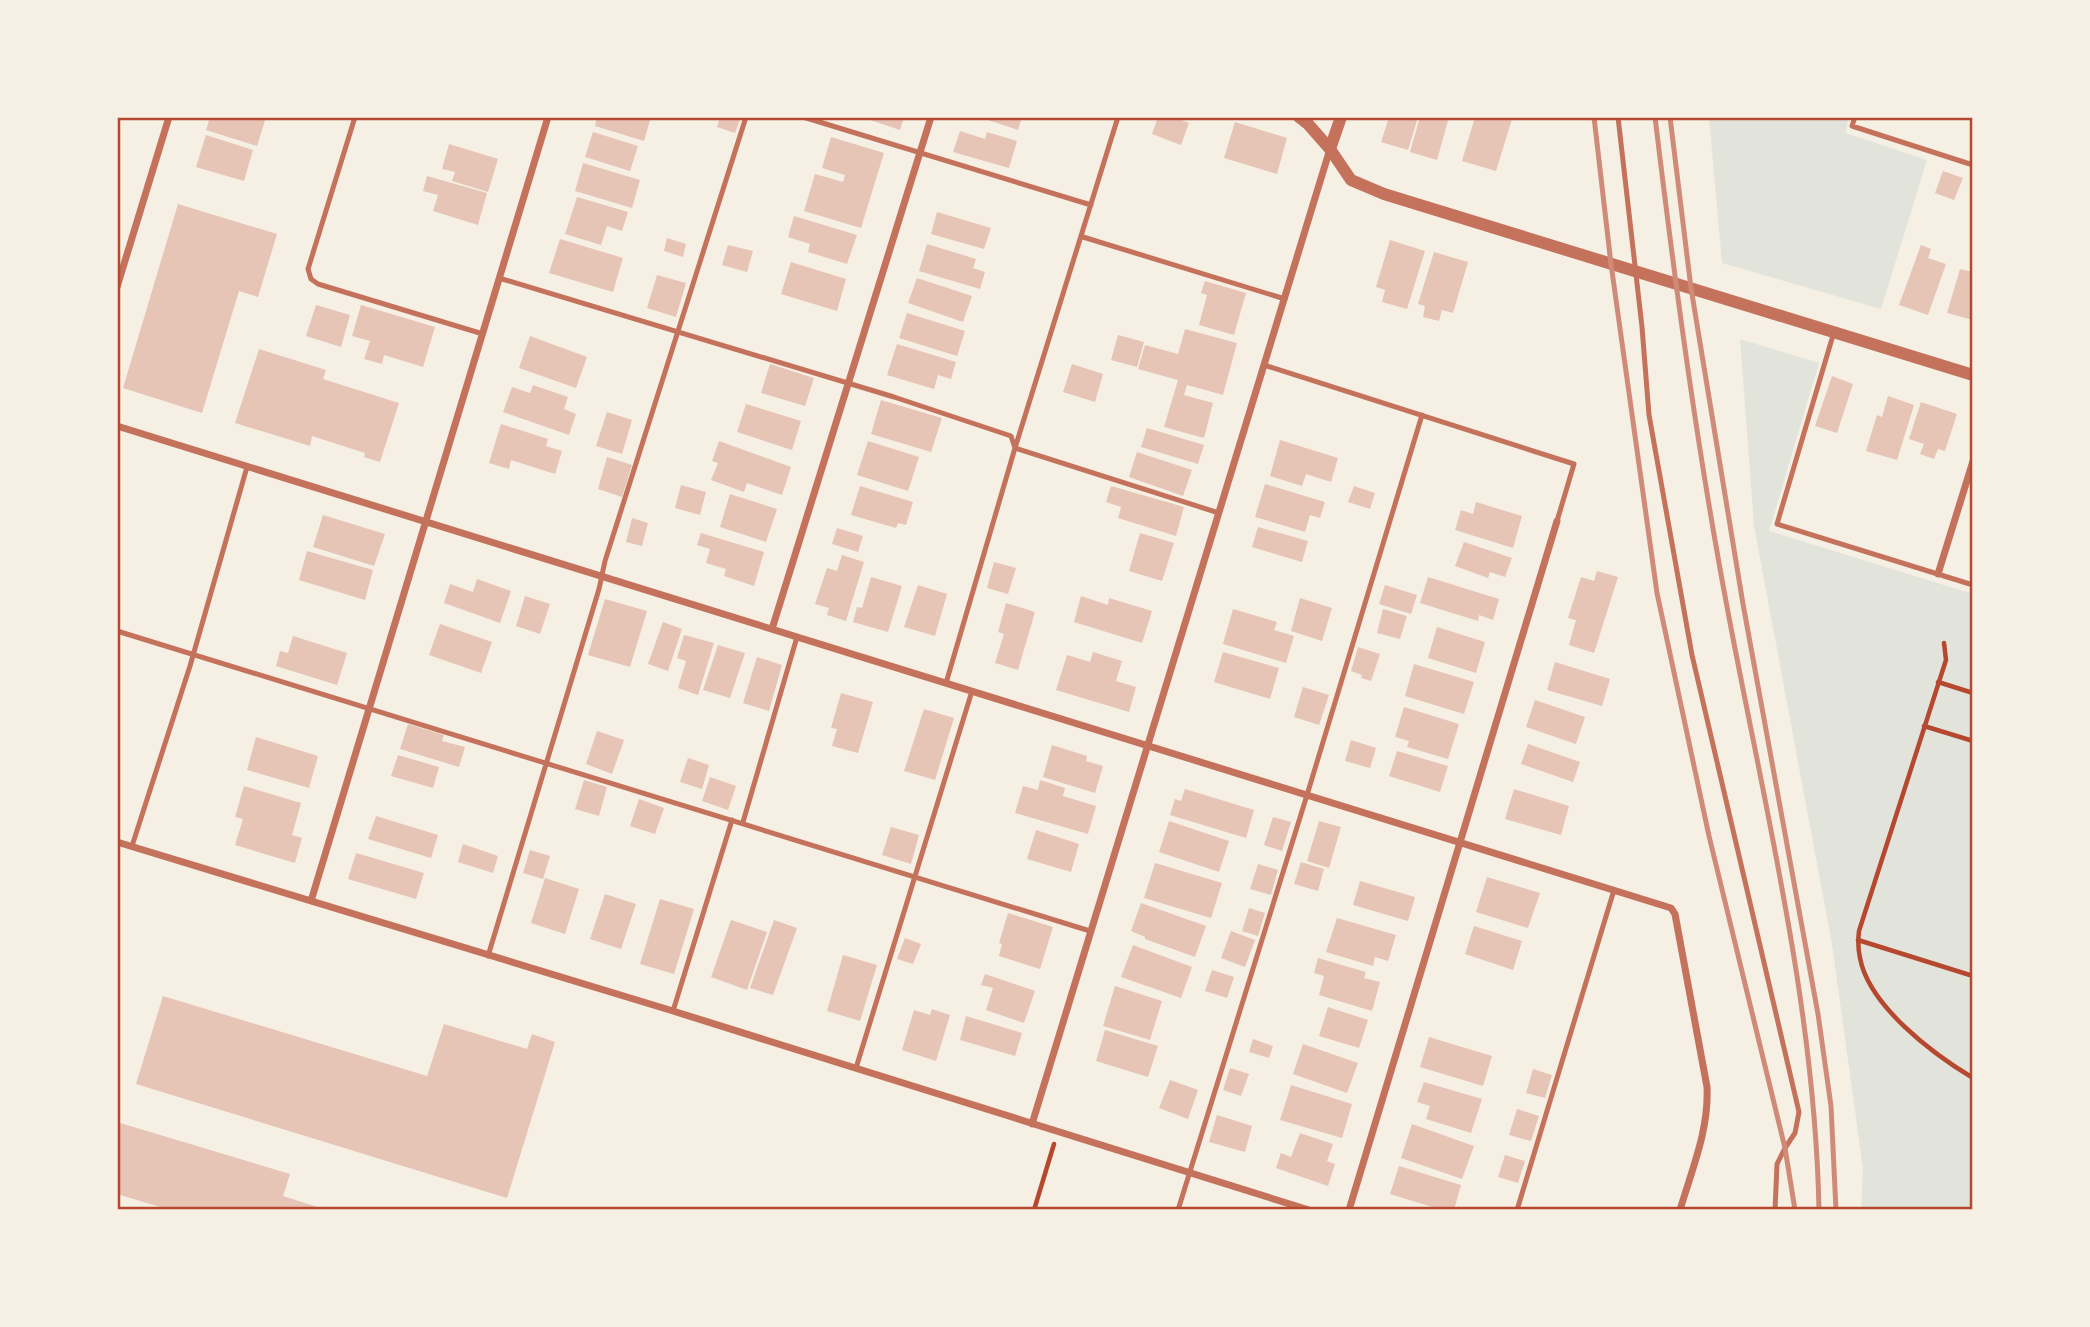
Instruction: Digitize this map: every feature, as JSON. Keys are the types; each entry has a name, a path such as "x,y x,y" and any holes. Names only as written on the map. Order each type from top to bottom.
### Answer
{"street":[{"path":"117,287 169,117"},
{"path":"311,901 548,117"},
{"path":"772,629 931,117"},
{"path":"1299,117 1330,149 1351,180 1384,194 1973,375"},
{"path":"1031,1124 1340,117"},
{"path":"117,426 1671,908 1675,914 1707,1087 1708,1106 1706,1125 1680,1210"},
{"path":"1938,574 1973,461"},
{"path":"1349,1210 1557,521"},
{"path":"117,842 673,1011 1309,1210"}],"lane":[{"path":"355,117 308,270 311,279 318,284 483,334"},
{"path":"488,956 676,332 746,117"},
{"path":"803,117 1091,205"},
{"path":"946,683 1015,448 1083,237 1118,117"},
{"path":"1618,117 1649,415 1692,655 1799,1112 1795,1133 1784,1147 1777,1164 1775,1210"},
{"path":"1855,117 1852,126 1973,164"},
{"path":"1083,237 1285,299"},
{"path":"499,278 1011,436 1015,448"},
{"path":"1834,332 1777,524 1973,584"},
{"path":"1264,365 1574,464 1557,521"},
{"path":"1178,1210 1422,415"},
{"path":"1015,448 1219,513"},
{"path":"132,846 247,467"},
{"path":"117,631 1090,931"},
{"path":"743,822 797,637"},
{"path":"856,1068 972,691"},
{"path":"673,1011 732,820"},
{"path":"1517,1210 1614,890"}],"path":[{"path":"1944,643 1946,660 1858,930 1858,940 1860,960 1883,1003 1934,1051 1973,1078"},
{"path":"1938,682 1973,693"},
{"path":"1924,726 1973,741"},
{"path":"1858,940 1973,976"},
{"path":"1034,1210 1054,1143"}],"shaded area":[{"path":"1709,117 1838,117 1848,120 1846,133 1927,160 1881,309 1722,263"},
{"path":"1740,339 1819,363 1769,531 1973,594 1973,1210 1861,1210 1863,1169 1832,944 1754,526"}],"building":[{"path":"210,117 266,117 257,146 206,130"},
{"path":"597,117 651,117 644,141 595,126"},
{"path":"720,117 741,117 735,133 717,127"},
{"path":"861,117 904,117 900,130"},
{"path":"979,117 1022,117 1018,130"},
{"path":"1158,117 1174,117 1189,123 1181,145 1152,134"},
{"path":"1389,117 1418,117 1408,150 1381,142"},
{"path":"1420,117 1449,117 1437,160 1410,152"},
{"path":"1475,117 1512,119 1496,171 1462,161"},
{"path":"1235,122 1287,138 1277,174 1224,158"},
{"path":"960,131 985,139 987,132 1017,141 1009,168 953,152"},
{"path":"593,132 638,146 630,171 585,157"},
{"path":"206,135 253,150 244,181 196,167"},
{"path":"831,137 884,153 861,228 804,211 815,174 843,182 845,175 822,168"},
{"path":"449,144 498,159 488,192 452,181 455,172 442,169"},
{"path":"583,163 640,180 632,208 575,191"},
{"path":"1943,171 1963,178 1954,200 1935,193"},
{"path":"427,176 487,193 478,225 433,211 438,195 423,191"},
{"path":"577,197 628,212 622,231 607,226 601,245 565,234"},
{"path":"178,204 277,234 258,297 239,291 202,413 123,388"},
{"path":"937,212 991,228 984,249 931,234"},
{"path":"794,216 857,235 847,264 808,252 810,244 788,237"},
{"path":"667,238 686,244 683,257 664,251"},
{"path":"560,239 623,258 613,292 549,273"},
{"path":"1390,240 1425,251 1407,309 1382,302 1385,290 1376,287"},
{"path":"927,244 976,259 973,268 985,272 980,289 919,271"},
{"path":"728,245 753,251 747,272 722,265"},
{"path":"1921,245 1931,249 1928,258 1946,264 1928,315 1899,305"},
{"path":"1434,252 1468,262 1453,313 1442,310 1439,321 1423,317 1425,306 1418,304"},
{"path":"791,262 846,279 837,311 781,294"},
{"path":"1960,269 1973,272 1973,320 1947,313"},
{"path":"657,275 686,283 676,317 647,308"},
{"path":"917,278 972,296 963,322 908,303"},
{"path":"1205,281 1246,293 1234,335 1199,325 1207,295 1201,293"},
{"path":"316,305 350,315 341,347 306,336"},
{"path":"361,305 435,327 423,367 384,355 382,364 364,359 370,341 352,336"},
{"path":"907,313 965,331 957,356 899,338"},
{"path":"1185,329 1237,343 1223,395 1187,385 1184,395 1213,403 1204,438 1164,427 1178,380 1138,369 1145,345 1178,354"},
{"path":"1118,335 1144,342 1137,367 1111,360"},
{"path":"530,336 587,357 576,388 519,368"},
{"path":"897,344 956,362 951,379 938,375 934,389 887,375"},
{"path":"259,349 326,370 323,379 399,403 380,462 364,457 365,453 312,436 310,446 235,423"},
{"path":"770,364 814,378 805,406 761,393"},
{"path":"1072,364 1103,374 1095,402 1063,392"},
{"path":"1832,376 1853,384 1837,433 1815,426"},
{"path":"533,385 568,397 564,409 576,414 569,435 503,412 512,387 530,393"},
{"path":"1888,396 1914,405 1897,460 1866,451 1877,415 1882,417"},
{"path":"881,400 942,418 931,452 871,434"},
{"path":"1921,402 1957,414 1945,451 1938,449 1934,459 1920,454 1924,444 1909,439"},
{"path":"746,404 801,421 792,450 737,432"},
{"path":"607,412 632,420 622,454 596,446"},
{"path":"501,424 548,439 546,446 562,451 555,474 511,460 509,469 489,463"},
{"path":"1147,428 1204,445 1198,464 1141,447"},
{"path":"1280,440 1338,458 1331,482 1306,474 1302,486 1270,476"},
{"path":"719,441 791,467 782,495 747,483 744,492 711,480 718,463 712,461"},
{"path":"868,441 919,457 908,491 857,475"},
{"path":"1137,452 1192,470 1183,496 1129,477"},
{"path":"607,457 632,465 622,497 598,489"},
{"path":"1265,484 1325,502 1320,518 1310,515 1305,532 1255,517"},
{"path":"681,485 706,492 700,515 675,508"},
{"path":"860,486 913,502 906,525 898,523 896,528 851,515"},
{"path":"1111,486 1184,507 1176,536 1118,518 1121,507 1106,502"},
{"path":"1354,486 1375,493 1370,509 1348,502"},
{"path":"730,494 777,509 766,542 720,527"},
{"path":"1476,502 1522,516 1513,548 1455,530 1461,510 1473,514"},
{"path":"323,515 385,534 374,566 313,547"},
{"path":"632,518 648,523 642,546 626,542"},
{"path":"1258,527 1308,541 1302,562 1252,547"},
{"path":"837,528 863,536 858,552 832,544"},
{"path":"701,533 764,552 754,586 724,576 726,569 706,563 710,549 697,545"},
{"path":"1140,533 1174,543 1162,581 1129,571"},
{"path":"1464,542 1512,558 1505,577 1490,572 1488,578 1455,566"},
{"path":"307,551 373,570 365,600 299,580"},
{"path":"842,555 864,562 846,621 827,615 829,608 815,604 827,568 837,571"},
{"path":"994,562 1016,568 1008,594 987,588"},
{"path":"1597,571 1618,577 1594,653 1569,645 1576,620 1568,618 1581,577 1594,581"},
{"path":"871,577 902,586 888,632 853,622 857,607 862,608"},
{"path":"1428,577 1499,599 1493,620 1479,615 1478,621 1420,603"},
{"path":"477,579 511,591 500,623 444,603 450,584 473,592"},
{"path":"918,585 947,594 935,636 904,627"},
{"path":"1385,585 1417,595 1411,614 1379,604"},
{"path":"525,596 550,604 540,634 516,626"},
{"path":"1081,596 1108,605 1109,598 1152,611 1142,643 1074,622"},
{"path":"1300,598 1332,608 1322,641 1291,631"},
{"path":"605,599 647,611 630,667 588,655"},
{"path":"1006,603 1035,612 1018,670 995,663 1004,634 998,632"},
{"path":"1233,609 1277,622 1274,630 1294,636 1286,663 1223,644"},
{"path":"1383,609 1407,616 1400,639 1377,633"},
{"path":"663,622 682,629 668,671 648,664"},
{"path":"440,624 492,642 481,673 429,655"},
{"path":"1437,627 1485,642 1476,673 1428,658"},
{"path":"684,635 714,643 698,695 678,688 686,661 677,658"},
{"path":"293,636 347,653 337,685 276,666 280,651 288,653"},
{"path":"718,645 745,653 730,698 703,690"},
{"path":"1358,647 1380,654 1371,681 1351,671"},
{"path":"1093,652 1122,661 1116,681 1136,687 1129,712 1056,690 1067,655 1090,662"},
{"path":"1223,652 1279,668 1270,699 1214,682"},
{"path":"757,657 782,665 769,711 743,703"},
{"path":"1555,662 1610,679 1602,706 1547,690"},
{"path":"1414,664 1474,682 1464,714 1405,696"},
{"path":"1303,687 1329,695 1319,725 1294,717"},
{"path":"841,693 873,702 858,753 832,746 837,729 831,728"},
{"path":"1535,700 1585,717 1576,744 1526,727"},
{"path":"1404,707 1459,724 1448,759 1407,747 1409,741 1395,737"},
{"path":"924,709 954,718 935,780 904,771"},
{"path":"408,724 444,735 442,741 465,747 459,767 400,749"},
{"path":"597,731 624,740 612,774 586,764"},
{"path":"256,737 318,756 309,788 247,770"},
{"path":"1351,740 1376,748 1370,768 1345,761"},
{"path":"1528,744 1580,762 1573,782 1521,764"},
{"path":"1052,745 1087,756 1086,761 1103,766 1095,793 1043,777"},
{"path":"1397,751 1448,766 1440,792 1389,776"},
{"path":"398,755 439,767 433,788 391,776"},
{"path":"688,758 709,765 702,789 680,782"},
{"path":"710,777 736,786 728,810 702,801"},
{"path":"584,780 607,787 599,816 575,809"},
{"path":"1040,780 1065,788 1063,796 1096,806 1088,834 1015,813 1023,786 1038,790"},
{"path":"244,786 301,803 292,835 302,838 295,863 235,845 243,819 235,817"},
{"path":"1185,789 1254,810 1246,838 1170,815 1175,799 1181,801"},
{"path":"1514,789 1569,806 1561,835 1505,819"},
{"path":"639,799 664,808 655,834 630,826"},
{"path":"376,816 438,835 431,858 368,839"},
{"path":"1273,817 1291,822 1282,851 1264,845"},
{"path":"1169,821 1229,841 1219,872 1159,852"},
{"path":"1319,821 1341,827 1329,868 1307,861"},
{"path":"891,827 919,835 911,864 882,855"},
{"path":"1036,830 1079,844 1071,872 1027,859"},
{"path":"463,844 498,856 493,873 458,862"},
{"path":"530,850 550,856 543,879 523,873"},
{"path":"356,853 424,873 416,899 348,879"},
{"path":"1301,862 1324,869 1318,891 1294,884"},
{"path":"1155,863 1222,883 1211,918 1144,898"},
{"path":"1258,864 1278,870 1271,895 1250,889"},
{"path":"1487,877 1540,893 1528,928 1476,912"},
{"path":"545,878 579,889 565,934 531,923"},
{"path":"1360,881 1415,897 1408,921 1353,905"},
{"path":"605,894 636,904 621,949 590,939"},
{"path":"660,899 694,909 674,974 640,964"},
{"path":"1141,903 1206,926 1195,957 1145,939 1131,931"},
{"path":"1249,908 1265,913 1258,936 1242,931"},
{"path":"1008,913 1053,927 1040,969 999,956 1002,944 999,943"},
{"path":"1337,918 1396,935 1388,961 1375,957 1373,966 1326,952"},
{"path":"731,920 767,932 747,990 711,977"},
{"path":"774,920 797,928 773,995 750,988"},
{"path":"1474,926 1522,941 1513,970 1465,954"},
{"path":"1231,931 1255,940 1245,967 1221,958"},
{"path":"905,938 921,944 913,964 897,959"},
{"path":"1133,945 1192,967 1181,998 1121,977"},
{"path":"843,955 877,965 860,1021 827,1011"},
{"path":"1318,958 1366,972 1364,978 1380,982 1372,1011 1319,995 1324,976 1314,973"},
{"path":"1212,970 1234,977 1227,998 1205,991"},
{"path":"985,974 1035,991 1024,1023 986,1010 993,988 981,985"},
{"path":"1115,986 1162,1001 1150,1040 1103,1026"},
{"path":"163,996 427,1076 444,1024 527,1049 532,1034 555,1042 507,1198 136,1084"},
{"path":"1328,1007 1368,1020 1359,1048 1319,1036"},
{"path":"932,1009 950,1015 936,1061 902,1050 914,1010 930,1015"},
{"path":"966,1016 1022,1033 1015,1056 960,1040"},
{"path":"1105,1030 1158,1046 1148,1077 1096,1061"},
{"path":"1429,1037 1492,1056 1483,1086 1420,1067"},
{"path":"1253,1039 1273,1046 1269,1058 1249,1052"},
{"path":"1303,1044 1358,1063 1347,1093 1293,1074"},
{"path":"1230,1068 1249,1074 1241,1096 1223,1090"},
{"path":"1533,1069 1552,1075 1545,1098 1526,1093"},
{"path":"1170,1080 1198,1090 1188,1119 1159,1108"},
{"path":"1424,1082 1482,1099 1471,1133 1426,1119 1430,1106 1417,1102"},
{"path":"1291,1085 1352,1104 1342,1138 1280,1120"},
{"path":"1517,1109 1539,1116 1531,1141 1509,1135"},
{"path":"1217,1115 1252,1126 1245,1152 1209,1142"},
{"path":"117,1122 290,1174 283,1196 327,1210 170,1210 117,1194"},
{"path":"1412,1124 1474,1146 1462,1179 1401,1158"},
{"path":"1300,1133 1333,1144 1327,1161 1335,1164 1328,1186 1276,1168 1281,1153 1291,1157"},
{"path":"1505,1155 1525,1161 1518,1183 1498,1177"},
{"path":"1399,1166 1461,1185 1454,1210 1442,1210 1390,1194"}],"railway":[{"path":"1594,117 1611,264 1657,593 1709,836 1785,1148 1795,1210"},
{"path":"1655,117 1706,489 1798,984 1815,1134 1819,1210"},
{"path":"1670,117 1691,288 1743,604 1818,1014 1831,1106 1836,1210"}]}
